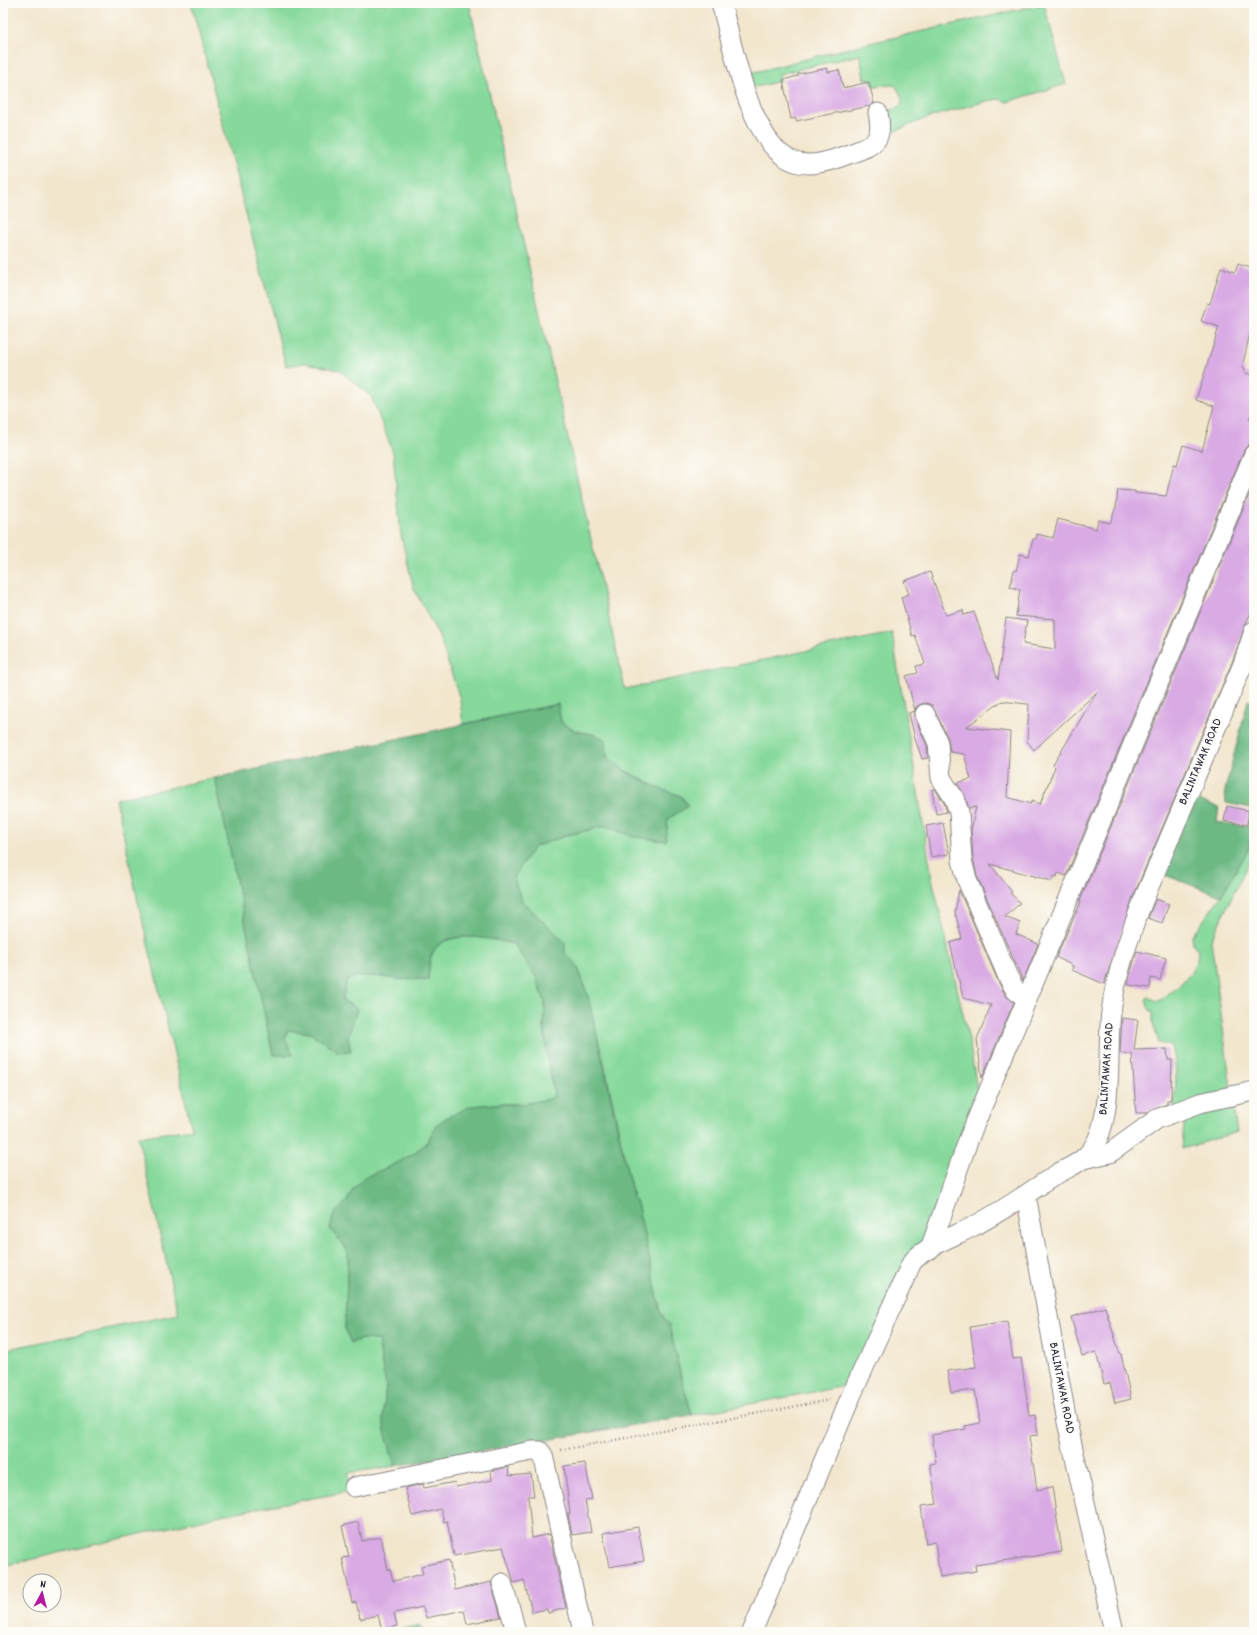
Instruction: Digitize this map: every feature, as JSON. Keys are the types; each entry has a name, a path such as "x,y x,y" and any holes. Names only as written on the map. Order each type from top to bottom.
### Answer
{"street":[{"path":"722,3 743,82 754,112 763,132 773,146 783,156 792,162 813,164 829,161 871,145 876,139 879,127 878,114"},
{"path":"930,1248 969,1138 1254,454"},
{"name":"BALINTAWAK ROAD","path":"1114,1632 1067,1422 1026,1195 1083,1159 1094,1148 1104,1120 1107,1098 1111,1012 1128,942 1143,901 1243,664 1254,631"},
{"path":"925,714 938,743 941,778 954,798 959,812 962,860 967,880 1008,977 1018,993 1027,998"},
{"path":"1083,1159 1110,1153 1157,1119 1200,1103 1254,1091"},
{"path":"752,1632 851,1396 910,1266 917,1256 930,1248 981,1223 1026,1195"},
{"path":"354,1486 538,1450 542,1453 568,1560 583,1632"},
{"path":"502,1583 516,1632"}],"path":[{"path":"542,1453 696,1426 851,1396"}],"green space":[{"path":"191,3 469,3 625,689 892,633 932,878 969,1040 979,1101 922,1248 850,1385 692,1415 665,1320 661,1312 637,1203 633,1197 604,1062 582,978 576,964 565,953 539,918 522,901 513,877 534,847 567,835 606,826 634,837 668,819 688,806 681,796 658,788 626,771 607,757 605,739 592,734 575,731 561,722 558,704 463,724 460,699 439,636 414,589 401,536 393,452 371,396 339,370 306,363 286,366"},
{"path":"1044,4 1066,84 1007,102 999,99 987,101 927,118 890,133 886,133 884,111 900,106 902,100 901,96 894,85 873,86 871,79 864,79 860,55 779,74 780,81 756,87 751,84 747,74 861,45"},
{"path":"1248,700 1254,702 1254,840 1221,896 1162,874 1194,799 1219,807 1217,822 1248,827 1251,808 1226,803 1225,790"},
{"path":"558,704 561,722 575,731 592,734 605,739 607,757 626,771 658,788 681,796 688,806 668,819 666,841 634,837 606,826 567,835 534,847 513,877 522,901 565,942 565,953 576,964 582,978 589,1000 633,1197 637,1203 661,1312 669,1324 681,1377 692,1415 395,1466 383,1419 386,1385 379,1340 361,1339 351,1343 345,1328 348,1254 344,1245 330,1229 334,1214 347,1201 354,1188 363,1178 411,1155 427,1143 436,1125 446,1118 471,1106 522,1104 550,1099 554,1094 547,1055 544,1026 545,1002 536,977 514,944 480,938 455,938 445,941 436,947 429,965 428,979 403,979 366,976 347,980 342,1000 357,1009 348,1037 351,1051 339,1052 310,1033 288,1030 285,1038 293,1055 273,1055 215,778"},
{"path":"215,778 273,1055 285,1038 288,1030 310,1033 339,1051 348,1037 357,1009 342,1000 347,980 366,976 403,979 428,979 431,957 436,947 445,941 456,938 480,938 514,944 536,977 545,1002 544,1026 547,1055 554,1094 550,1099 522,1104 471,1106 436,1125 427,1143 411,1155 354,1188 347,1201 334,1214 330,1229 344,1245 348,1254 345,1328 351,1343 361,1339 379,1340 386,1385 383,1419 395,1466 348,1473 352,1491 226,1514 3,1566 3,1350 178,1314 138,1137 192,1129 138,902 116,799"},
{"path":"1254,840 1254,852 1211,940 1237,1132 1182,1149 1184,1124 1173,1113 1176,1079 1172,1046 1159,1043 1153,1023 1153,1014 1148,1007 1146,1000 1148,997 1157,1001 1161,1000 1168,993 1176,989 1191,973 1197,960 1198,951 1193,943 1192,936 1221,896"},
{"path":"420,1625 422,1632 388,1632"}],"building":[{"path":"827,68 828,72 839,70 843,88 869,82 874,103 870,106 796,121 796,118 791,119 783,80 798,76 798,74"},
{"path":"1238,264 1254,269 1254,334 1250,333 1242,368 1245,368 1244,372 1254,376 1254,409 1249,418 1254,420 1254,443 1248,445 1244,450 1066,876 1058,873 1057,877 1054,876 1052,881 990,864 1012,892 1010,893 1020,903 1005,917 1020,923 1016,934 1038,944 1023,981 977,876 973,858 971,830 976,807 969,808 964,794 957,783 971,779 964,754 950,752 948,738 932,705 926,703 921,704 916,707 915,711 906,676 918,673 916,666 925,664 915,635 912,636 901,597 909,594 904,581 930,572 946,615 963,610 964,615 974,612 998,680 1006,618 1027,621 1023,644 1055,649 1055,619 1016,616 1020,589 1010,587 1020,554 1029,556 1033,539 1036,539 1037,534 1053,538 1058,519 1096,529 1098,520 1110,523 1116,507 1118,490 1166,496 1174,464 1177,465 1183,445 1202,451 1214,406 1196,400 1219,327 1201,321 1207,303 1210,304 1221,267 1235,272","holes":["1097,692 1053,765 1055,767 1040,804 1031,801 1031,804 1007,797 1010,732 966,727 1002,701 1029,704 1027,741 1034,750"]},
{"path":"1254,483 1254,596 1252,610 1233,660 1133,897 1104,984 1072,970 1073,966 1056,957 1081,902 1080,901"},
{"path":"915,711 915,718 927,746 928,758 922,759 915,739 909,713"},
{"path":"932,789 935,789 944,803 947,812 936,814"},
{"path":"1227,806 1249,811 1247,825 1224,821"},
{"path":"943,823 949,854 931,857 926,826"},
{"path":"959,890 998,981 1006,996 1014,1002 982,1078 977,1039 991,1005 963,998 950,943 962,939 955,912"},
{"path":"1156,899 1169,904 1162,923 1148,918"},
{"path":"1137,951 1166,958 1160,980 1151,978 1150,988 1128,985"},
{"path":"1122,1018 1138,1020 1134,1050 1167,1049 1168,1060 1172,1060 1171,1100 1167,1100 1167,1104 1147,1113 1136,1113 1132,1054 1120,1053"},
{"path":"1105,1307 1121,1354 1131,1399 1115,1403 1110,1383 1104,1384 1096,1352 1082,1356 1071,1317"},
{"path":"1007,1321 1013,1359 1021,1358 1029,1416 1035,1415 1038,1435 1029,1436 1037,1490 1052,1487 1062,1552 975,1565 976,1571 940,1577 935,1542 926,1544 921,1506 937,1504 930,1464 936,1463 932,1435 966,1429 965,1426 980,1423 975,1390 951,1393 947,1371 976,1367 970,1327"},
{"path":"585,1463 592,1499 585,1500 591,1532 572,1535 568,1514 570,1514 564,1466"},
{"path":"508,1467 509,1476 531,1474 534,1496 528,1496 532,1538 549,1534 566,1608 548,1613 547,1609 532,1612 524,1580 514,1583 503,1547 454,1556 447,1521 444,1522 441,1509 412,1516 405,1488 423,1484 424,1488 455,1482 456,1487 492,1480 491,1471"},
{"path":"358,1522 362,1541 381,1537 388,1570 390,1569 393,1581 423,1574 421,1566 449,1560 455,1590 491,1582 501,1617 467,1624 464,1610 426,1618 423,1607 394,1613 397,1626 382,1630 378,1615 360,1619 356,1602 352,1603 342,1558 349,1557 342,1526"},
{"path":"638,1527 644,1561 609,1567 603,1533"}]}
